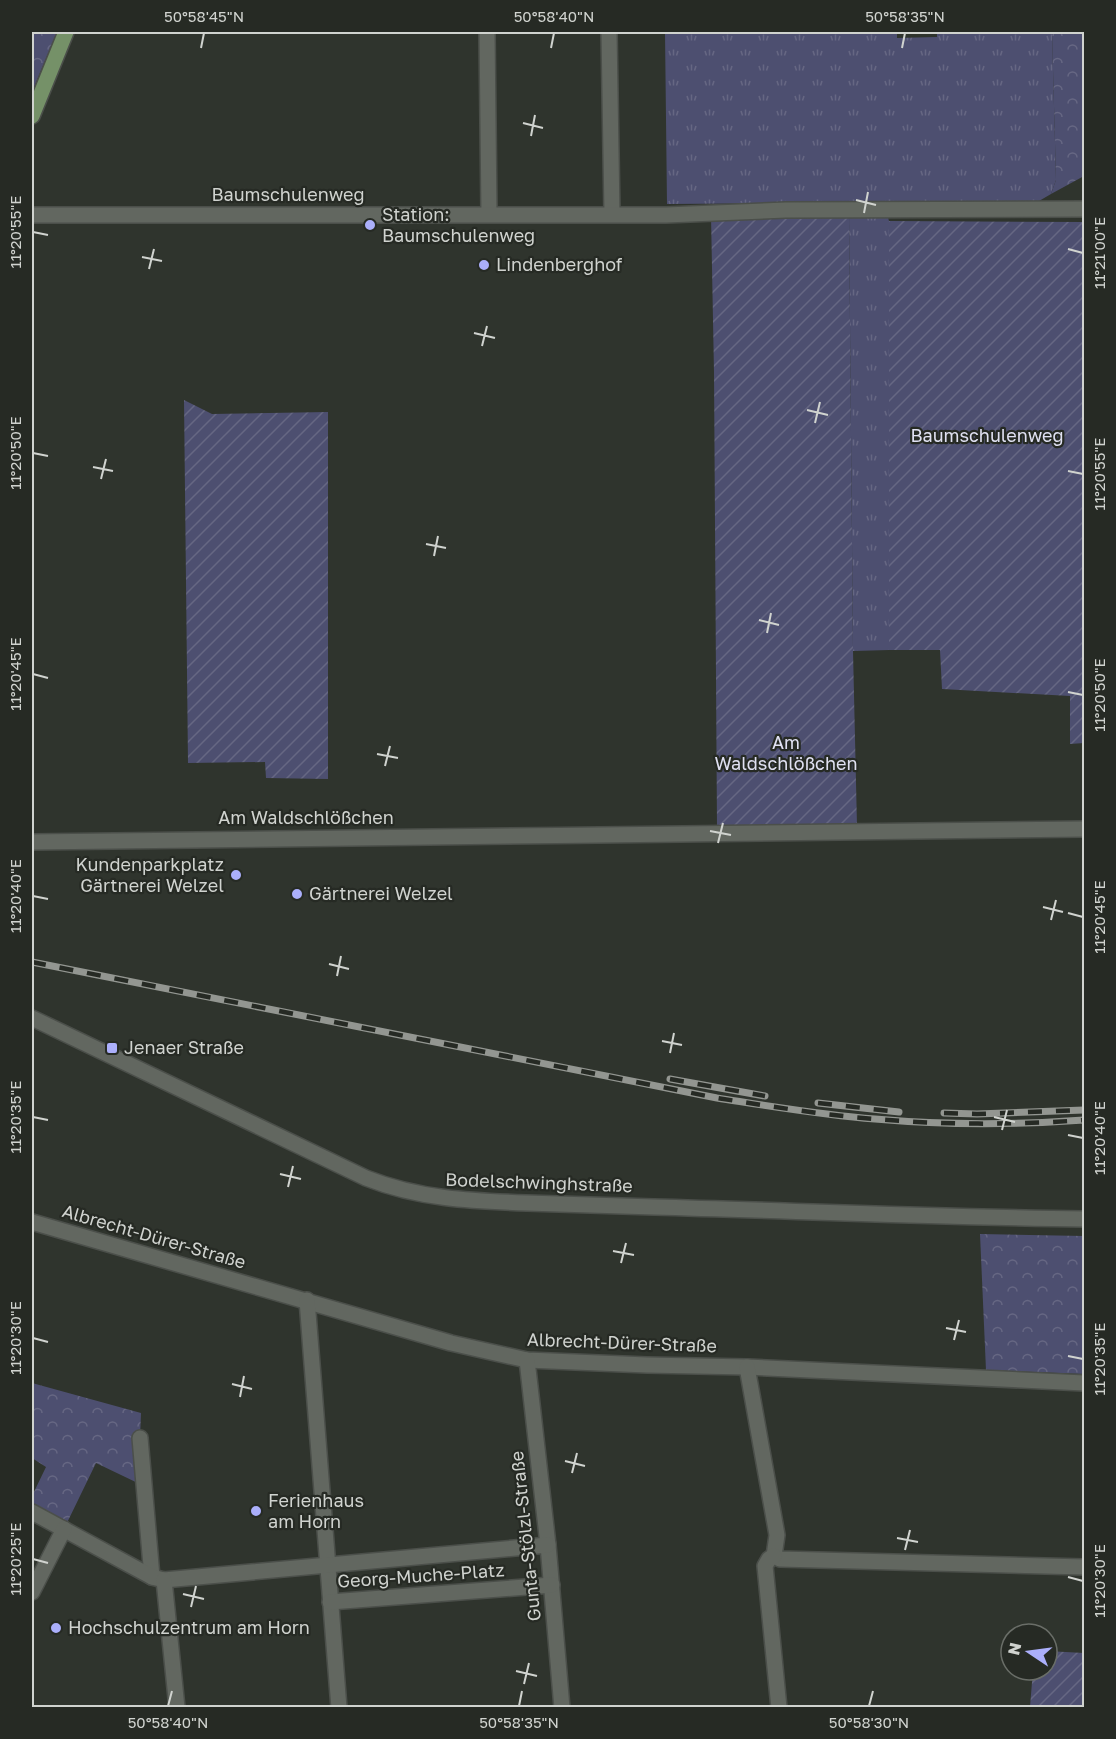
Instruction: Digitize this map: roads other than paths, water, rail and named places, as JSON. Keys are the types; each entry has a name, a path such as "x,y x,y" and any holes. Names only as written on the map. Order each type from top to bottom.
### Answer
{"main road":[{"path":"32,116 66,32"}],"street":[{"path":"487,32 489,214"},
{"path":"609,32 612,214"},
{"name":"Baumschulenweg","path":"32,215 666,215 701,212 885,208 1084,209"},
{"name":"Am Waldschlößchen","path":"32,842 223,838 792,835 1084,829"},
{"name":"Bodelschwinghstraße","path":"32,1018 366,1178 387,1187 429,1197 533,1203 1084,1219"},
{"name":"Albrecht-Dürer-Straße","path":"32,1222 451,1342 527,1360 747,1367 1084,1383"},
{"path":"307,1300 339,1707"},
{"name":"Gunta-Stölzl-Straße","path":"527,1360 548,1545 562,1707"},
{"path":"747,1367 777,1536 774,1556 765,1566 779,1707"},
{"path":"140,1438 177,1707"},
{"path":"32,1512 158,1579"},
{"path":"32,1592 64,1529"},
{"name":"Georg-Muche-Platz","path":"158,1579 328,1566 548,1545"},
{"path":"774,1556 780,1559 1084,1567"},
{"name":"Georg-Muche-Platz","path":"330,1602 552,1585"}],"railway":[{"path":"32,962 717,1098 815,1113 953,1123 1032,1123 1084,1120"},
{"path":"670,1079 765,1096"},
{"path":"818,1103 899,1112"},
{"path":"944,1113 1084,1110"}],"place":[{"name":"Station: Baumschulenweg","path":"370,225"},
{"name":"Lindenberghof","path":"484,265"},
{"name":"Kundenparkplatz Gärtnerei Welzel","path":"236,875"},
{"name":"Gärtnerei Welzel","path":"297,894"},
{"name":"Jenaer Straße","path":"112,1048"},
{"name":"Ferienhaus am Horn","path":"256,1511"},
{"name":"Hochschulzentrum am Horn","path":"56,1628"}]}
